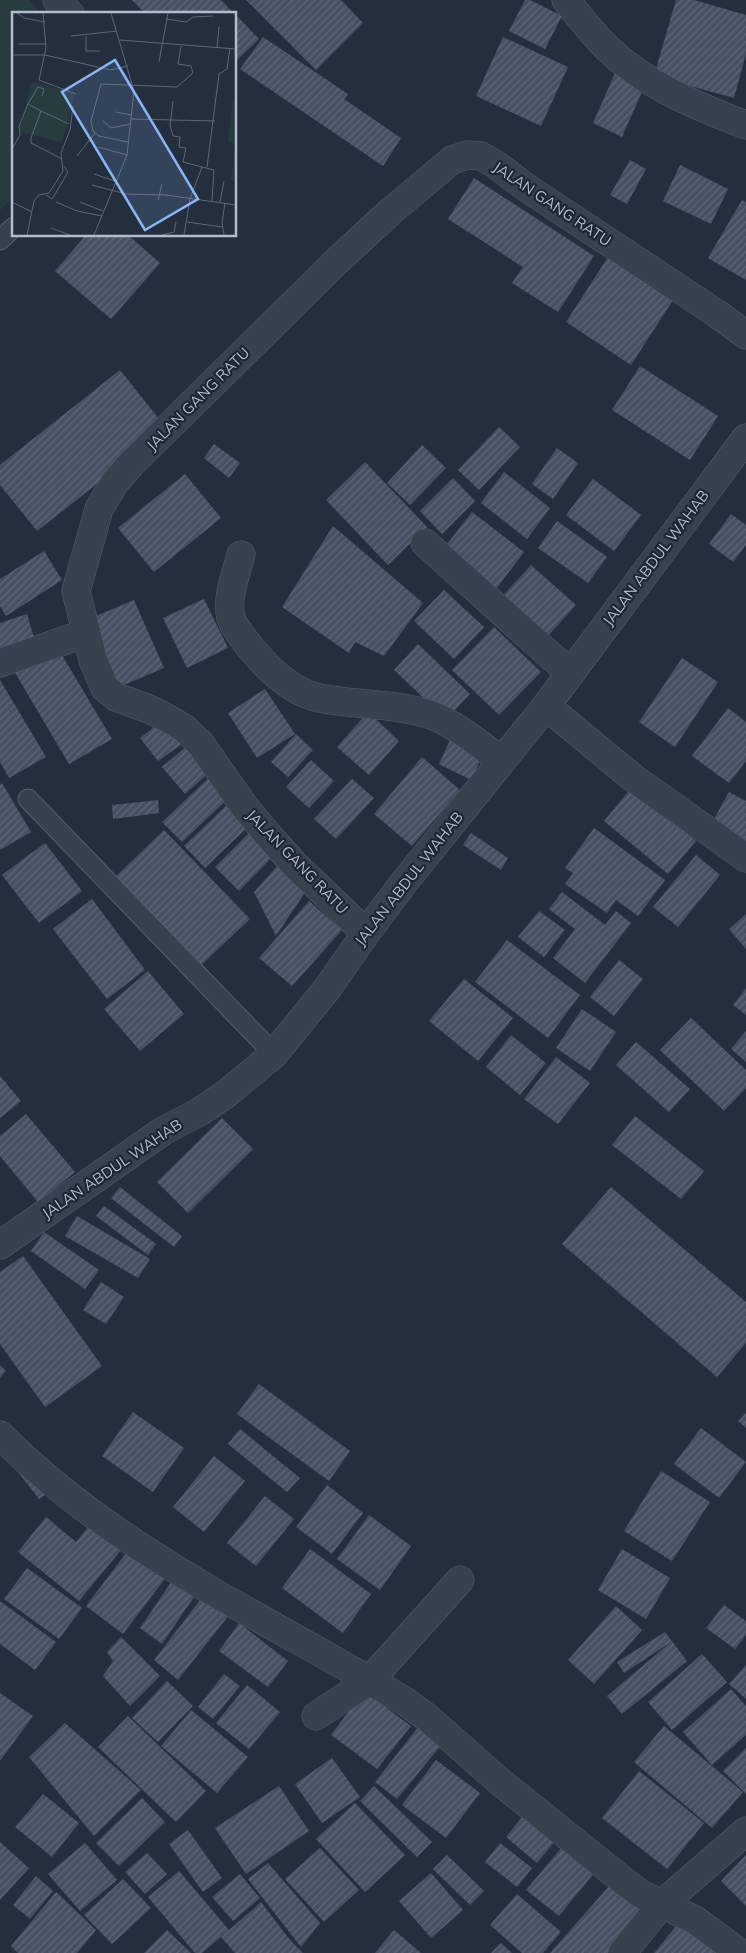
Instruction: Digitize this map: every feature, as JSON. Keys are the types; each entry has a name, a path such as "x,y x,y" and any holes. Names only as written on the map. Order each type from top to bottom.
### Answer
{"street":[{"path":"56,0 68,12"},
{"path":"566,0 606,47 643,76 673,95 746,125"},
{"name":"JALAN GANG RATU","path":"366,933 295,865 269,836 244,806 200,743 184,728 165,717 116,697 105,688 92,660 76,591 99,509 115,482 217,378 390,212 452,160 467,155 481,156 495,164 527,188 746,335"},
{"name":"JALAN ABDUL WAHAB","path":"0,1245 163,1131 201,1111 226,1094 274,1054 327,989 366,933 546,706 746,438"},
{"path":"425,543 570,672"},
{"path":"241,555 232,590 231,618 236,629 257,656 278,676 301,691 318,697 427,713 460,731 502,761"},
{"path":"0,662 86,633"},
{"path":"546,706 632,777 746,858"},
{"path":"0,1435 26,1460 93,1514 160,1561 406,1702 430,1719 499,1781 625,1882 641,1894 695,1920 740,1953"},
{"path":"316,1716 370,1680 460,1580"},
{"path":"622,1953 662,1905 746,1831"}],"lane":[{"path":"0,240 12,229"},
{"path":"28,799 274,1054"}],"green space":[{"path":"0,0 29,0 40,12 12,12 12,198 0,210"}],"building":[{"path":"132,0 221,0 232,12 144,12"},
{"path":"246,0 341,0 363,23 316,70"},
{"path":"525,0 530,0 562,16 545,49 509,31"},
{"path":"676,0 694,0 746,15 746,54 734,98 654,76"},
{"path":"236,15 259,39 236,61"},
{"path":"263,37 348,94 344,99 401,138 383,166 240,69"},
{"path":"503,37 568,67 541,126 476,96"},
{"path":"616,71 645,85 622,137 593,123"},
{"path":"630,160 646,169 627,204 610,195"},
{"path":"680,165 728,189 711,224 663,201"},
{"path":"474,178 594,256 558,312 512,283 523,267 448,219"},
{"path":"742,200 746,202 746,280 708,258"},
{"path":"85,236 129,236 160,263 111,319 55,271"},
{"path":"612,251 677,294 631,365 566,322"},
{"path":"640,366 718,416 690,460 612,410"},
{"path":"120,370 167,429 37,531 0,485 0,465"},
{"path":"499,427 520,447 479,490 458,470"},
{"path":"214,444 240,463 229,478 204,458"},
{"path":"422,445 446,468 410,505 387,483"},
{"path":"557,448 578,463 553,499 532,484"},
{"path":"365,462 427,527 388,565 326,500"},
{"path":"504,472 550,508 527,539 481,503"},
{"path":"185,474 221,518 154,572 118,528"},
{"path":"453,478 475,501 442,534 420,511"},
{"path":"593,479 641,515 614,551 566,515"},
{"path":"472,512 524,552 497,588 444,548"},
{"path":"731,514 746,525 746,545 733,562 709,544"},
{"path":"557,521 607,557 588,583 538,548"},
{"path":"333,526 423,603 384,656 355,642 349,653 282,607"},
{"path":"44,551 62,580 6,616 0,606 0,579"},
{"path":"531,565 576,605 546,638 501,598"},
{"path":"444,590 484,627 454,659 414,621"},
{"path":"204,599 228,648 187,668 163,618"},
{"path":"134,600 164,668 119,687 89,619"},
{"path":"27,614 35,641 0,652 0,623"},
{"path":"494,627 541,672 499,715 452,670"},
{"path":"418,644 470,694 446,719 394,670"},
{"path":"57,647 112,739 69,764 14,671"},
{"path":"682,658 718,682 675,747 639,722"},
{"path":"0,680 46,757 9,778 0,762"},
{"path":"265,689 295,734 257,758 228,713"},
{"path":"728,708 746,722 746,761 729,783 692,756"},
{"path":"368,712 399,741 369,775 337,747"},
{"path":"166,718 185,742 158,761 140,738"},
{"path":"296,734 313,750 288,777 271,762"},
{"path":"452,736 484,752 471,780 439,764"},
{"path":"188,745 211,771 185,794 162,767"},
{"path":"422,757 460,790 412,846 374,814"},
{"path":"311,760 334,781 309,808 286,787"},
{"path":"214,773 233,794 182,842 162,822"},
{"path":"352,779 374,798 336,839 314,819"},
{"path":"2,783 31,832 0,850 0,785"},
{"path":"632,787 696,841 668,874 604,821"},
{"path":"729,792 746,801 746,851 708,830"},
{"path":"158,800 159,813 113,819 112,805"},
{"path":"232,800 254,821 205,868 184,846"},
{"path":"256,826 280,849 239,891 215,867"},
{"path":"594,828 665,880 638,916 616,900 607,913 565,884 573,873 565,868"},
{"path":"164,830 250,919 197,969 112,880"},
{"path":"471,833 508,858 501,870 463,845"},
{"path":"45,843 82,891 39,923 2,875"},
{"path":"696,855 720,875 678,927 653,907"},
{"path":"280,863 308,888 276,936 254,892"},
{"path":"562,892 605,925 616,911 631,923 585,983 553,958 575,929 549,909"},
{"path":"92,899 145,970 107,999 53,929"},
{"path":"309,901 342,930 292,986 259,958"},
{"path":"539,911 565,930 544,957 518,937"},
{"path":"746,914 746,949 729,929"},
{"path":"507,940 580,995 548,1038 475,982"},
{"path":"619,960 643,979 614,1016 590,997"},
{"path":"148,971 184,1014 140,1051 104,1009"},
{"path":"464,979 513,1018 478,1061 429,1021"},
{"path":"746,988 746,1015 733,1005"},
{"path":"582,1009 616,1032 590,1071 556,1048"},
{"path":"691,1018 746,1070 746,1088 724,1111 660,1050"},
{"path":"746,1031 746,1062 731,1049"},
{"path":"511,1035 546,1063 520,1095 486,1067"},
{"path":"636,1042 690,1089 669,1112 616,1065"},
{"path":"556,1057 590,1083 558,1124 524,1099"},
{"path":"0,1076 21,1101 0,1118"},
{"path":"26,1114 75,1172 38,1202 0,1156 0,1136"},
{"path":"635,1116 704,1171 681,1199 612,1145"},
{"path":"222,1118 253,1149 188,1213 157,1182"},
{"path":"120,1187 182,1236 174,1247 111,1198"},
{"path":"611,1187 746,1302 746,1343 717,1377 562,1244"},
{"path":"104,1206 156,1244 148,1255 96,1216"},
{"path":"77,1216 150,1259 138,1278 65,1236"},
{"path":"44,1232 99,1270 85,1289 31,1251"},
{"path":"23,1256 102,1366 45,1407 0,1344 0,1272"},
{"path":"101,1282 124,1297 106,1324 83,1310"},
{"path":"0,1365 6,1371 0,1378"},
{"path":"259,1384 350,1451 329,1481 237,1414"},
{"path":"133,1412 184,1448 153,1492 102,1456"},
{"path":"746,1413 746,1428 738,1421"},
{"path":"701,1428 746,1462 719,1498 674,1464"},
{"path":"240,1429 300,1478 287,1492 228,1444"},
{"path":"214,1456 245,1481 204,1532 173,1507"},
{"path":"20,1463 45,1495 39,1499 15,1468"},
{"path":"661,1471 710,1502 672,1561 624,1531"},
{"path":"327,1485 363,1513 332,1554 296,1527"},
{"path":"265,1496 294,1519 256,1566 227,1543"},
{"path":"369,1515 411,1546 380,1590 337,1559"},
{"path":"46,1517 76,1542 95,1519 126,1544 79,1601 18,1552"},
{"path":"130,1548 167,1576 123,1634 86,1606"},
{"path":"310,1549 371,1594 343,1633 282,1588"},
{"path":"622,1549 670,1578 646,1619 598,1590"},
{"path":"27,1568 82,1608 59,1639 4,1599"},
{"path":"174,1578 196,1594 162,1644 140,1628"},
{"path":"204,1595 229,1615 178,1680 154,1660"},
{"path":"0,1601 56,1642 35,1670 0,1644"},
{"path":"724,1605 746,1621 746,1635 735,1649 706,1628"},
{"path":"616,1606 642,1630 594,1684 568,1660"},
{"path":"239,1623 288,1661 268,1687 219,1651"},
{"path":"665,1632 687,1661 622,1714 607,1696 671,1642 624,1673 617,1662"},
{"path":"121,1637 160,1676 130,1706 103,1676 113,1661 107,1652"},
{"path":"702,1654 727,1682 672,1730 648,1702"},
{"path":"746,1665 746,1699 729,1684"},
{"path":"224,1674 240,1686 213,1719 198,1707"},
{"path":"167,1681 193,1706 158,1742 132,1718"},
{"path":"247,1685 280,1712 249,1749 216,1723"},
{"path":"731,1689 746,1706 746,1735 712,1765 683,1732"},
{"path":"364,1691 411,1726 377,1769 331,1735"},
{"path":"0,1693 33,1716 0,1761"},
{"path":"191,1710 248,1757 217,1793 161,1746"},
{"path":"128,1716 206,1791 176,1822 98,1747"},
{"path":"65,1723 141,1790 94,1836 29,1757"},
{"path":"419,1726 442,1744 397,1799 375,1782"},
{"path":"664,1726 743,1792 712,1828 634,1762"},
{"path":"746,1748 746,1794 723,1771"},
{"path":"332,1758 360,1797 322,1823 295,1784"},
{"path":"436,1760 480,1793 446,1838 402,1805"},
{"path":"639,1771 704,1823 667,1869 602,1818"},
{"path":"279,1786 309,1831 246,1874 215,1828"},
{"path":"374,1786 432,1842 417,1857 360,1801"},
{"path":"43,1794 79,1823 52,1857 15,1827"},
{"path":"142,1798 165,1822 119,1866 96,1843"},
{"path":"355,1803 405,1855 365,1892 316,1839"},
{"path":"524,1815 555,1841 537,1863 506,1837"},
{"path":"188,1830 222,1878 203,1892 169,1844"},
{"path":"0,1842 29,1868 0,1900"},
{"path":"85,1843 117,1880 80,1911 48,1874"},
{"path":"500,1843 532,1868 517,1887 485,1862"},
{"path":"563,1846 595,1872 559,1916 526,1890"},
{"path":"320,1848 359,1890 324,1922 285,1879"},
{"path":"147,1853 167,1874 145,1894 125,1872"},
{"path":"447,1855 484,1891 470,1905 433,1869"},
{"path":"746,1855 746,1906 721,1881"},
{"path":"268,1863 320,1923 301,1947 248,1879"},
{"path":"179,1871 229,1930 202,1953 195,1953 148,1897"},
{"path":"431,1873 463,1910 431,1938 399,1901"},
{"path":"240,1874 260,1898 233,1921 212,1897"},
{"path":"36,1876 53,1891 30,1919 13,1905"},
{"path":"123,1879 151,1908 112,1944 84,1915"},
{"path":"611,1884 646,1914 612,1953 550,1953"},
{"path":"56,1892 96,1930 77,1953 18,1953 11,1946"},
{"path":"517,1894 561,1932 543,1953 522,1953 490,1925"},
{"path":"261,1902 290,1940 303,1953 235,1953 221,1937"},
{"path":"682,1919 724,1953 654,1953"},
{"path":"167,1930 191,1953 144,1953"},
{"path":"394,1930 421,1953 375,1953"},
{"path":"501,1943 512,1953 491,1953"}]}
